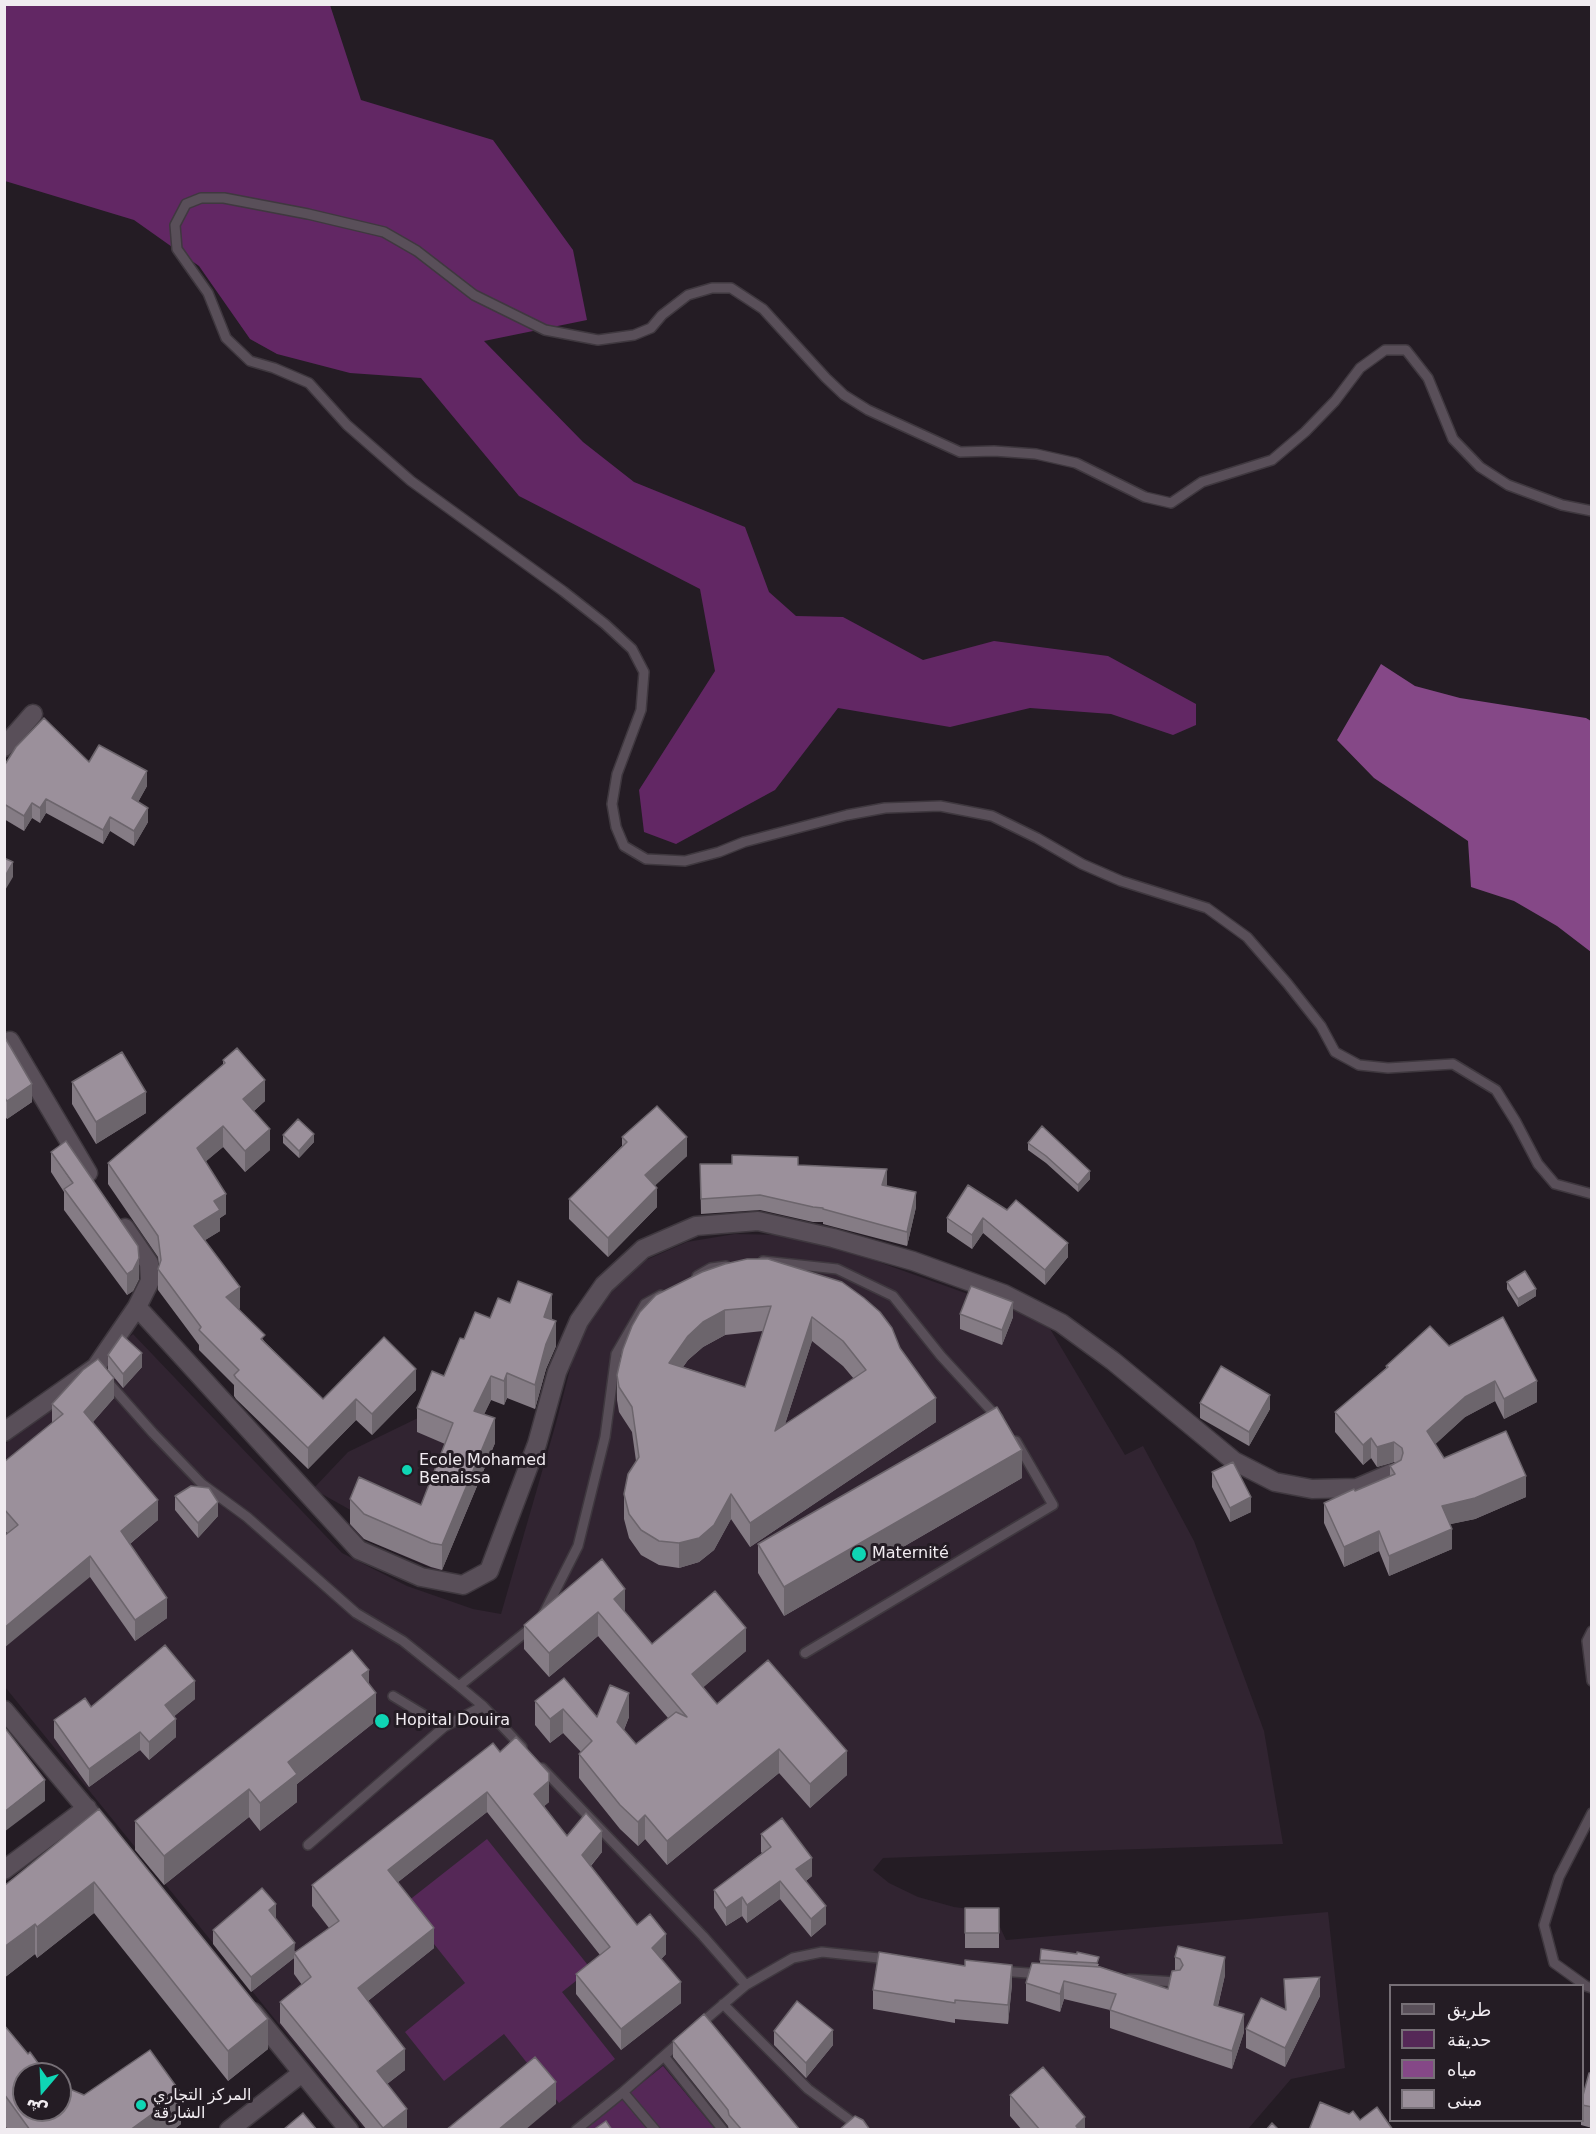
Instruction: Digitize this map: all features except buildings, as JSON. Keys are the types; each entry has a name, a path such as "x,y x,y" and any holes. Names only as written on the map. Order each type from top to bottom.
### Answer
{"street":[{"path":"4,747 33,714"},
{"path":"10,1041 77,1158 97,1187"},
{"path":"4,1431 96,1368 137,1307 150,1281 149,1263 117,1215"},
{"path":"137,1307 359,1550 421,1577 463,1585 489,1571 537,1444 557,1372 579,1321 604,1285 643,1249 696,1226 758,1221 822,1235 913,1261 1004,1294 1061,1323 1113,1361 1234,1461 1275,1482 1312,1490 1357,1488 1392,1473"},
{"path":"4,1710 117,1844"},
{"path":"4,1870 87,1808"},
{"path":"243,2000 349,2130"},
{"path":"229,2130 302,2073"}],"lane":[{"path":"1592,511 1562,505 1508,485 1480,467 1453,439 1428,378 1406,350 1385,350 1360,368 1335,401 1305,432 1272,460 1202,482 1171,503 1144,497 1076,463 1036,454 994,451 960,452 878,415 844,395 763,309 731,288 712,288 688,295 662,315 651,328 634,335 598,340 545,330 474,295 417,251 384,232 308,214 212,198 201,198 186,204 175,225 177,249 208,293 226,338 250,361 274,368 309,383 347,425 411,481 563,591 632,649 644,672 641,710 617,774 612,804 616,827 624,846 646,859 685,861 719,852 744,842 885,808 940,806 992,816 1082,864 1121,881 1207,908 1247,937 1321,1026 1335,1052 1359,1065 1388,1068 1454,1064 1496,1090 1538,1164 1555,1184 1592,1194"},
{"path":"758,1262 769,1260 837,1269 893,1296 941,1356 1005,1425"},
{"path":"692,1278 711,1268 734,1265"},
{"path":"459,1686 541,1619 578,1546 605,1437 616,1354 645,1304 673,1288"},
{"path":"96,1368 202,1484 248,1517 356,1613 403,1641 483,1706 746,1984"},
{"path":"805,1653 1053,1505 1012,1434"},
{"path":"1592,1631 1587,1641 1592,1681"},
{"path":"393,1696 444,1728"},
{"path":"308,1845 444,1728 483,1706"},
{"path":"1583,1984 1554,1963 1544,1925 1559,1877 1592,1813"},
{"path":"576,2130 746,1984 793,1958 822,1952 900,1960"},
{"path":"990,1971 1048,1974"},
{"path":"1118,1978 1176,1982"},
{"path":"723,2004 808,2089 863,2130"},
{"path":"664,2056 723,2130"},
{"path":"622,2092 655,2130"}],"shaded area":[{"path":"4,5 330,5 361,100 493,140 573,250 587,320 484,341 583,442 634,482 745,527 769,592 796,616 843,617 923,660 994,641 1108,656 1196,704 1196,725 1173,735 1111,714 1030,708 950,727 838,708 775,790 676,844 644,832 639,790 715,671 700,589 519,496 421,378 350,373 277,354 250,339 199,266 134,220 5,181"},
{"name":"Hopital Douira","path":"735,1234 783,1235 837,1247 1046,1322 1125,1455 1143,1446 1194,1541 1264,1731 1283,1844 883,1858 873,1870 889,1883 918,1897 954,1907 993,1912 1006,1940 1328,1912 1345,2068 1291,2079 1248,2129 364,2129 5,1687 4,1445 133,1334 342,1553 407,1586 473,1609 501,1614 574,1354 593,1314 611,1289 646,1260 687,1242"},
{"name":"Ecole Mohamed Benaissa","path":"424,1415 495,1443 441,1572 348,1532 354,1512 313,1489 348,1452"}],"green space":[{"path":"487,1839 591,1969 562,1992 615,2059 559,2103 504,2034 444,2081 405,2032 465,1983 403,1905"},
{"path":"663,2066 715,2129 584,2130"}],"water":[{"path":"1381,664 1415,686 1460,698 1586,718 1591,721 1591,952 1557,926 1514,901 1471,887 1468,841 1374,778 1337,740"}],"place":[{"name":"Ecole Mohamed Benaissa","path":"407,1470"},
{"name":"Maternité","path":"859,1554"},
{"name":"Hopital Douira","path":"382,1721"},
{"name":"المركز التجاري الشارقة","path":"141,2105"}]}
